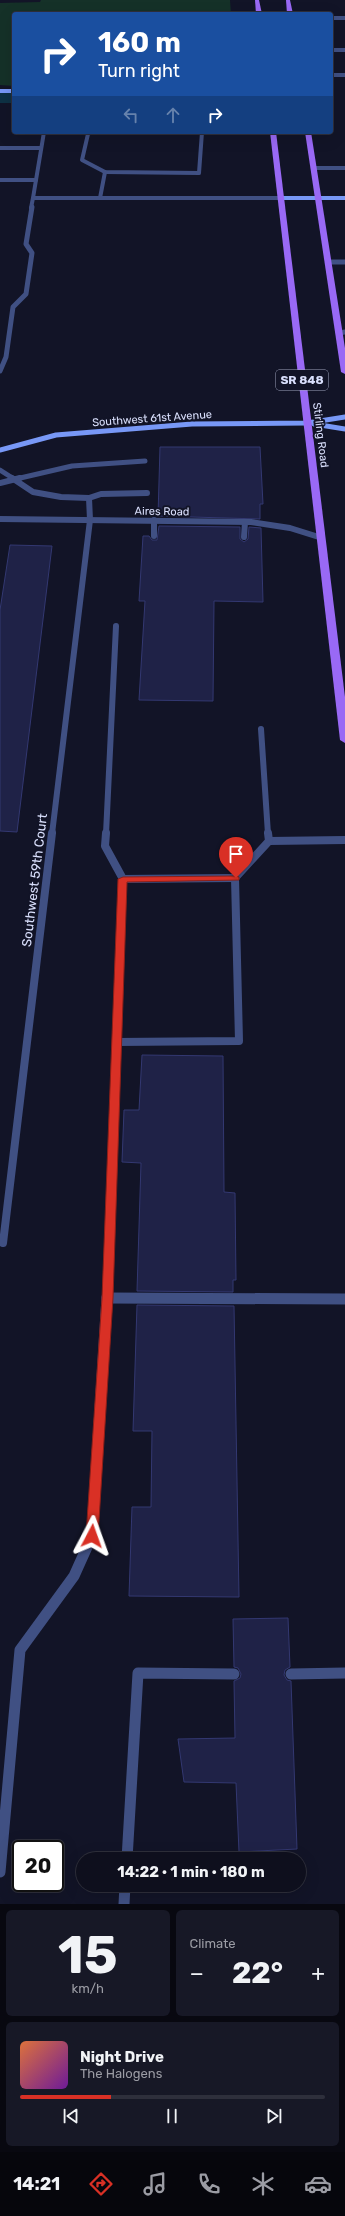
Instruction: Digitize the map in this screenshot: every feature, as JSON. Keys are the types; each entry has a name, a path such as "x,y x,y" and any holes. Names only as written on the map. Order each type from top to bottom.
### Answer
{"main road":[{"path":"257,0 259,12"},
{"path":"288,0 290,12"},
{"name":"Stirling Road","path":"273,134 345,740"},
{"name":"SR 848","path":"308,134 328,262 342,332 345,372"}],"street":[{"path":"333,18 345,18"},
{"path":"333,50 345,50"},
{"path":"333,75 345,75"},
{"path":"0,91 12,91"},
{"path":"1,368 6,357 13,307 26,294 32,253 26,244 44,134"},
{"path":"88,134 82,160 104,172 199,173 202,134"},
{"path":"0,148 41,148"},
{"path":"313,168 345,168"},
{"path":"100,198 104,172"},
{"path":"0,180 36,180"},
{"path":"33,198 345,198"},
{"path":"328,262 345,262"},
{"path":"307,423 345,417"},
{"path":"307,423 345,429"},
{"name":"Southwest 61st Avenue","path":"0,450 56,435 192,424 307,423"},
{"path":"0,483 15,478 72,466 145,461"},
{"path":"0,470 15,478 32,492 61,497 89,498 101,494 147,493"},
{"name":"Southwest 59th Court","path":"2,1243 90,520 89,498"},
{"name":"Aires Road","path":"0,519 244,522 290,528 322,538"},
{"path":"154,520 154,536"},
{"path":"244,522 244,537"},
{"path":"0,1872 3,1810 20,1650 74,1576 92,1536 107,1298 123,879 105,846 116,626"},
{"path":"116,1042 240,1041 236,878 269,841 261,729"},
{"path":"269,841 345,840"},
{"path":"123,879 236,878"},
{"path":"107,1298 345,1300"},
{"path":"127,1852 138,1673 234,1674"},
{"path":"291,1674 345,1674"},
{"path":"124,1904 125,1892"}],"green space":[{"path":"41,0 230,0 231,12 12,12 12,86 0,85 0,3 40,2"}],"building":[{"path":"160,447 260,447 263,504 260,504 260,519 158,516"},
{"path":"159,526 240,527 240,539 244,542 248,539 249,527 261,528 263,602 214,601 213,701 139,700 145,601 139,601 143,536 149,536 152,540 157,540"},
{"path":"10,545 52,546 17,832 0,831 0,610"},
{"path":"142,1055 223,1056 224,1192 235,1193 236,1280 233,1280 233,1292 137,1291 141,1163 122,1162 124,1110 139,1110"},
{"path":"137,1305 234,1306 239,1597 129,1596 132,1507 151,1507 152,1431 133,1431"},
{"path":"288,1618 290,1667 285,1670 284,1675 287,1680 291,1681 297,1849 239,1852 236,1783 184,1782 178,1739 235,1738 234,1681 240,1678 241,1674 238,1668 234,1667 233,1619"}],"waterway":[{"path":"0,98 12,98"}],"route":[{"path":"92,1536 107,1298 115,1055 123,879 236,878"}]}
